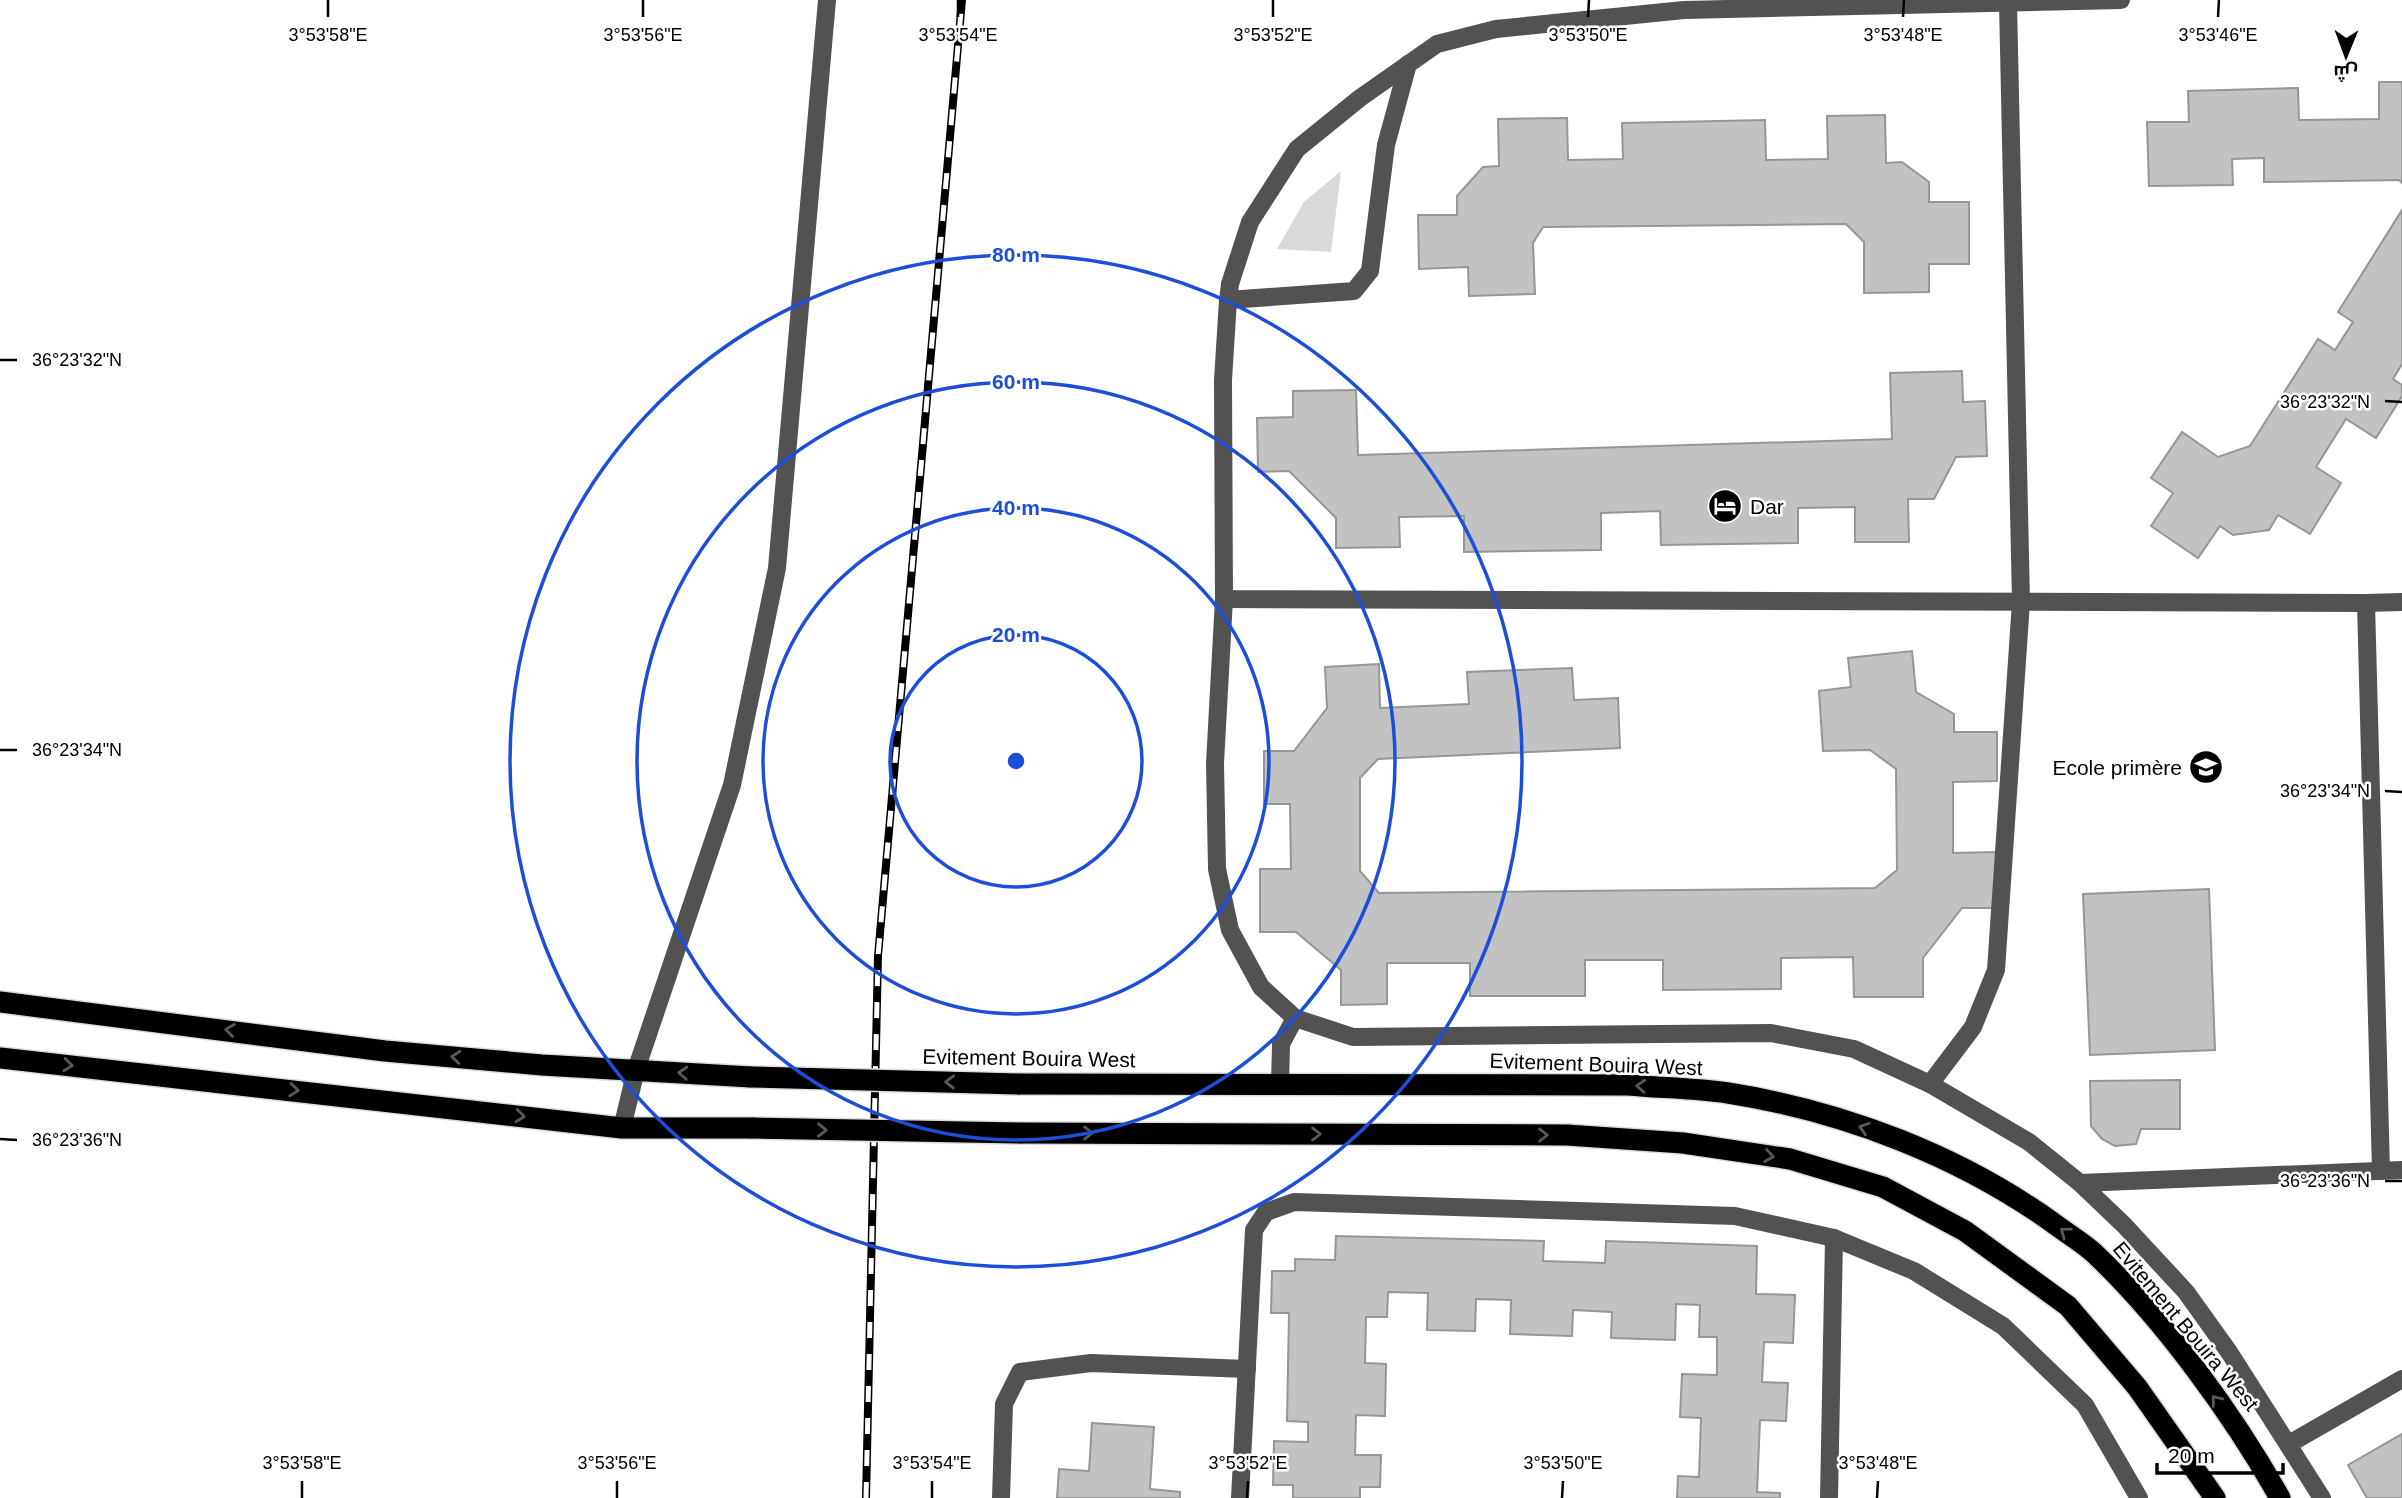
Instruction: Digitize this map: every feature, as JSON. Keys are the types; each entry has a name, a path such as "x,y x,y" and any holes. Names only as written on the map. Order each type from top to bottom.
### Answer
{"highway":[{"name":"Evitement Bouira West","path":"0,1002 386,1051 751,1077 1018,1084 1628,1086 1726,1093 1794,1106 1885,1135 1973,1174 2033,1208 2093,1252 2149,1313 2248,1440 2280,1498"},
{"path":"0,1058 622,1128 1567,1135 1683,1143 1790,1159 1870,1183 1965,1231 2068,1306 2137,1387 2214,1498"}],"street":[{"path":"622,1128 636,1070 732,785 777,568 827,0"},
{"path":"2121,0 1684,5 1496,29 1437,44 1297,149 1250,222 1230,284 1228,300 1223,380 1224,598 1215,762 1217,869 1230,930 1261,987 1295,1018 1353,1037 1771,1032 1854,1049 1930,1084 2029,1142 2080,1183 2186,1292 2289,1444 2322,1498"},
{"path":"1930,1084 1973,1027 1996,970 2021,602 2008,3"},
{"path":"1228,300 1354,291 1370,271 1387,145 1408,64"},
{"path":"1224,598 2402,603"},
{"path":"2367,603 2381,1171"},
{"path":"1280,1085 1281,1044 1295,1018"},
{"path":"2080,1183 2402,1170"},
{"path":"1240,1498 1254,1230 1266,1212 1294,1202 1735,1216 1834,1238 1914,1271 2003,1326 2085,1405 2139,1498"},
{"path":"1829,1498 1834,1238"},
{"path":"1001,1498 1004,1404 1020,1372 1091,1363 1247,1368"},
{"path":"2289,1444 2402,1379"}],"shaded area":[{"path":"1341,171 1331,252 1277,249 1304,202"}],"building":[{"path":"2379,82 2402,82 2402,183 2399,180 2264,182 2264,158 2232,159 2233,185 2149,186 2147,122 2189,122 2188,91 2298,88 2299,120 2379,119"},
{"path":"1885,115 1886,163 1902,162 1929,182 1929,202 1969,202 1969,264 1929,264 1929,292 1864,293 1864,242 1846,224 1543,227 1533,243 1535,294 1469,296 1468,267 1419,269 1418,215 1457,215 1457,196 1483,167 1499,166 1498,119 1567,118 1568,160 1623,159 1622,123 1765,120 1766,160 1828,159 1827,116"},
{"path":"2402,210 2402,364 2393,379 2402,385 2402,396 2376,438 2346,419 2316,467 2341,483 2310,534 2278,515 2269,530 2233,535 2220,526 2198,558 2151,526 2173,493 2151,478 2182,432 2218,457 2250,446 2318,339 2335,350 2353,322 2338,312"},
{"path":"1962,371 1963,402 1985,401 1987,456 1956,457 1934,499 1908,499 1909,542 1855,542 1855,507 1798,508 1798,543 1661,545 1660,511 1601,513 1601,550 1464,552 1464,516 1399,517 1400,547 1336,548 1336,518 1289,471 1258,472 1257,418 1293,417 1293,391 1356,390 1358,455 1892,439 1890,373"},
{"path":"1912,651 1916,692 1954,714 1954,732 1997,732 1997,781 1953,782 1953,853 1996,852 1996,908 1962,908 1923,958 1923,997 1854,997 1853,957 1781,958 1781,989 1663,990 1663,960 1585,960 1585,996 1470,996 1470,963 1387,963 1387,1004 1341,1005 1341,970 1296,932 1260,932 1260,869 1291,869 1290,804 1264,804 1264,751 1294,751 1327,708 1325,667 1379,664 1380,708 1469,704 1467,672 1572,668 1574,700 1618,698 1620,748 1378,759 1360,778 1360,871 1379,893 1875,888 1897,870 1896,769 1870,750 1823,751 1819,691 1851,687 1848,658"},
{"path":"2209,889 2215,1050 2090,1055 2083,894"},
{"path":"2180,1080 2180,1129 2141,1129 2136,1144 2115,1146 2102,1139 2091,1126 2090,1081"},
{"path":"1336,1236 1544,1241 1543,1261 1605,1263 1606,1241 1757,1246 1756,1294 1795,1295 1793,1343 1764,1342 1762,1382 1788,1383 1786,1421 1760,1420 1757,1492 1780,1493 1780,1498 1677,1498 1678,1476 1699,1477 1701,1418 1680,1417 1682,1374 1717,1375 1717,1337 1699,1337 1700,1305 1676,1304 1675,1340 1611,1338 1612,1312 1573,1310 1572,1336 1510,1334 1511,1300 1476,1299 1475,1331 1427,1330 1428,1293 1388,1292 1387,1317 1366,1317 1365,1363 1386,1364 1385,1416 1356,1415 1355,1455 1381,1455 1380,1487 1360,1487 1360,1498 1293,1498 1293,1485 1273,1485 1274,1441 1308,1442 1308,1422 1287,1421 1289,1313 1271,1313 1272,1271 1295,1271 1295,1259 1335,1260"},
{"path":"1092,1423 1154,1427 1150,1489 1180,1492 1180,1498 1057,1498 1059,1469 1089,1471"},
{"path":"2402,1434 2402,1498 2367,1498 2348,1465"}],"railway":[{"path":"866,1498 878,956 962,0"}],"place":[{"name":"Dar","path":"1725,506"},
{"name":"Ecole primère","path":"2206,767"}]}
